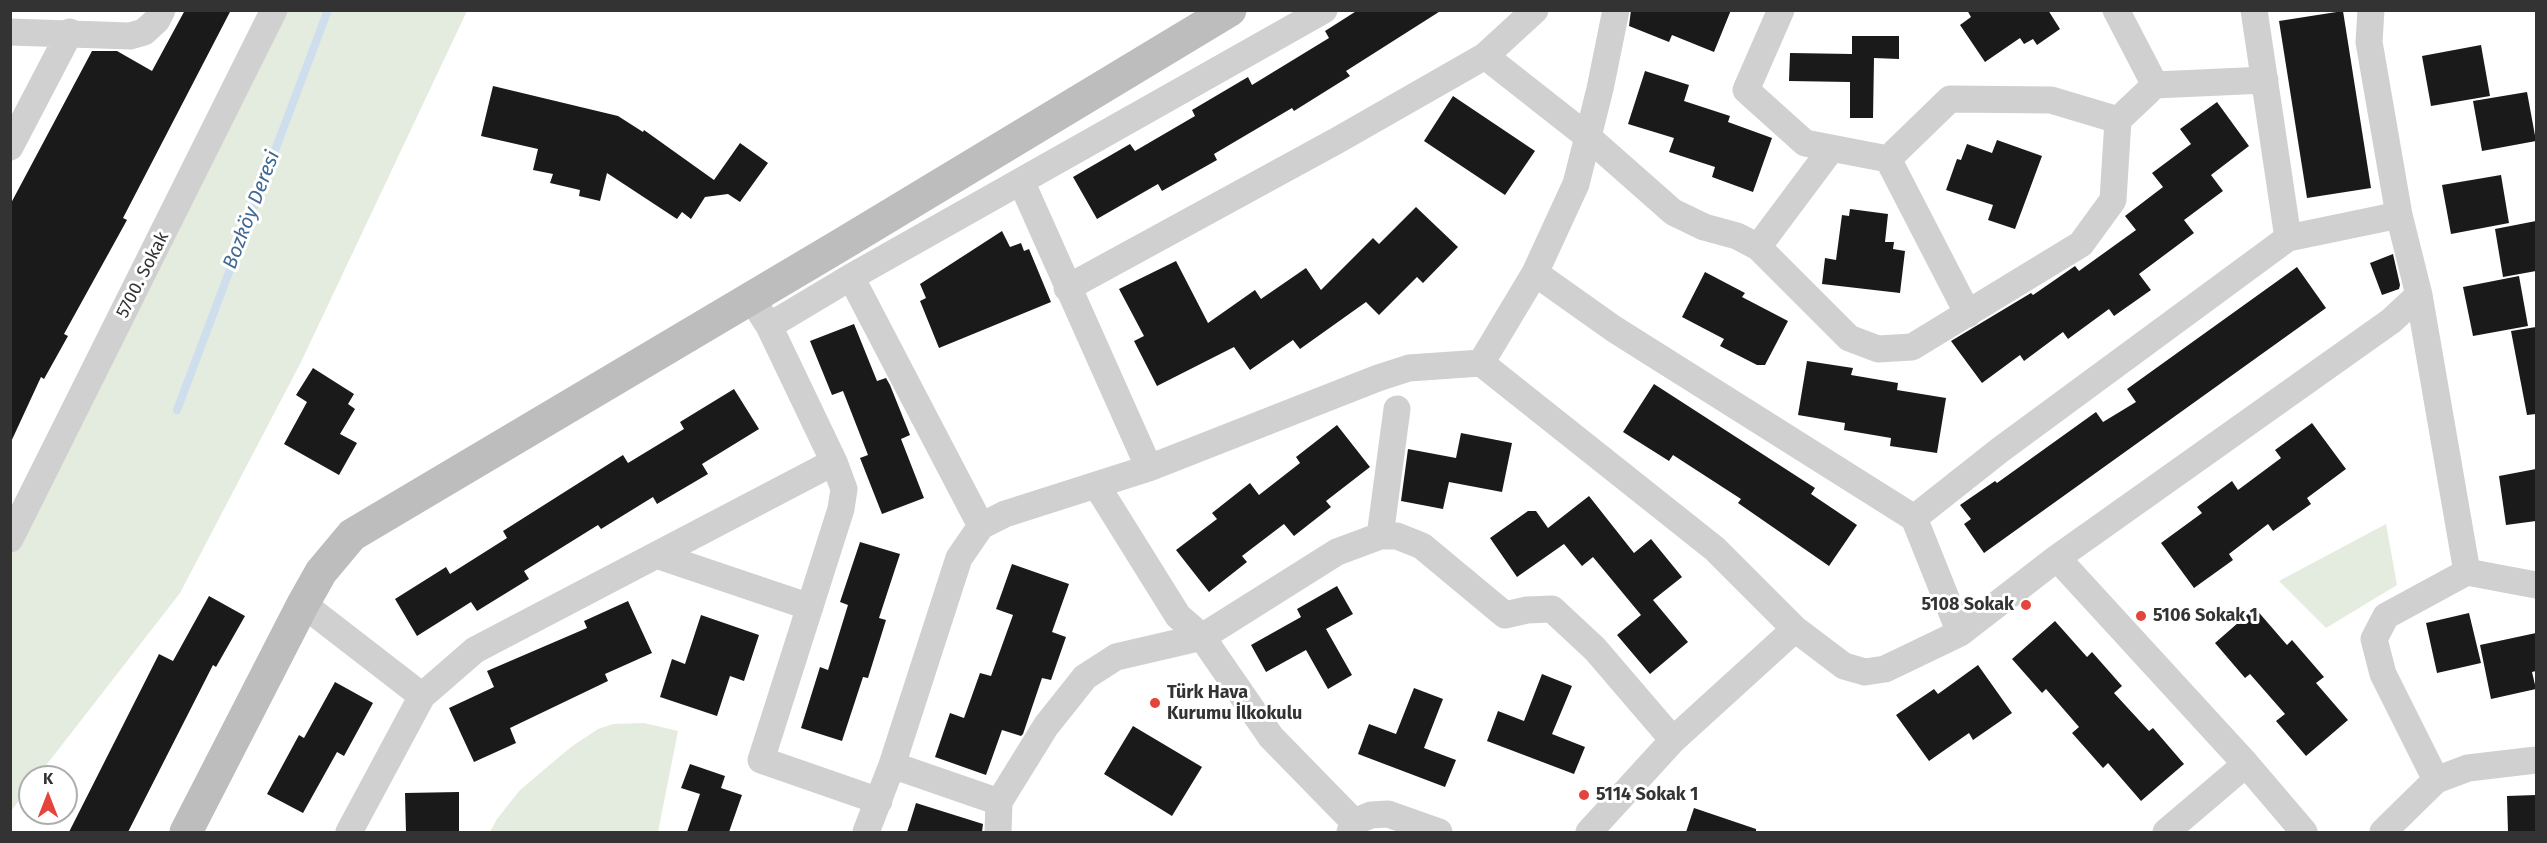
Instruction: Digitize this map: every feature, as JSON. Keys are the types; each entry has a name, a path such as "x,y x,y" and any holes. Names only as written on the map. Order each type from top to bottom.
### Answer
{"street":[{"path":"10,32 70,32 130,36 144,32 158,20 162,10"},
{"name":"5700. Sokak","path":"10,539 274,10"},
{"path":"769,326 851,277 1324,10"},
{"path":"1067,288 1338,140 1485,56 1535,10"},
{"path":"1481,363 1535,273 1575,184 1600,89 1616,10"},
{"path":"1781,10 1746,90 1805,143 1888,159"},
{"path":"2116,10 2155,85"},
{"path":"2254,10 2288,238"},
{"path":"2371,10 2369,42 2399,215 2419,295 2467,572"},
{"path":"186,832 303,604 321,572 352,535 751,299 1217,13"},
{"path":"14,132 70,32"},
{"path":"1485,56 1588,137 1673,212 1704,227 1737,236 1758,247 1849,338 1878,349 1912,347 1968,315 2081,244 2113,200 2118,120 2155,85 2265,80"},
{"path":"1888,159 1950,99 2051,100 2118,120"},
{"path":"1758,247 1832,148"},
{"path":"1888,159 1968,315"},
{"path":"1022,181 1067,288 1149,468"},
{"path":"1914,518 2000,450 2288,238 2399,215"},
{"path":"1535,273 1614,329 1914,518 1960,633"},
{"path":"851,277 981,526"},
{"path":"866,832 892,765 959,558 981,526 1005,514 1149,468 1378,378 1409,368 1481,363 1714,549 1795,629 1844,666 1865,672 1885,669 1960,633 2057,558 2391,321 2419,295"},
{"path":"751,299 769,326 834,462 844,489 841,509 761,760 879,801"},
{"path":"1380,536 1397,409"},
{"path":"349,832 422,696 475,650 834,462"},
{"path":"1097,486 1178,616 1202,637 1271,737 1352,827 1371,815 1388,814 1439,832"},
{"path":"998,832 999,802 1046,726 1084,678 1116,657 1202,637 1337,552 1380,536 1397,536 1422,546 1505,615 1527,610 1552,609 1595,649 1673,740"},
{"path":"656,555 810,607"},
{"path":"2057,558 2246,764 2304,832"},
{"path":"2436,780 2383,674 2374,639 2386,616 2467,572 2536,585"},
{"path":"303,604 422,696"},
{"path":"1589,832 1673,740 1795,629"},
{"path":"2383,832 2436,780 2468,768 2536,760"},
{"path":"2166,832 2246,764"},
{"path":"892,765 999,802"}],"shaded area":[{"path":"283,11 467,11 301,362 180,593 46,765 18,765 18,802 11,811 11,549"},
{"path":"2386,524 2397,585 2326,628 2279,581"},
{"path":"644,723 678,731 658,832 490,832 497,819 520,790 571,747 598,729 613,724"}],"building":[{"path":"185,10 231,10 123,218 127,220 64,334 68,336 44,379 41,377 10,444 10,205 92,51 117,51 152,71"},
{"path":"1358,10 1442,10 1346,71 1350,76 1294,111 1292,108 1214,154 1217,160 1162,191 1158,184 1097,219 1073,177 1130,144 1135,151 1195,116 1192,110 1248,77 1252,85 1329,38 1325,31"},
{"path":"1631,10 1731,10 1714,52 1672,35 1669,42 1629,26"},
{"path":"1967,10 2048,10 2060,29 2037,45 2033,39 2024,44 2020,38 1985,62 1960,25 1971,17"},
{"path":"2343,11 2371,188 2307,198 2279,21"},
{"path":"1852,36 1899,36 1899,59 1874,58 1873,118 1850,118 1850,82 1789,81 1790,53 1852,54"},
{"path":"2481,45 2490,96 2431,106 2422,56"},
{"path":"1645,71 1689,85 1684,101 1730,116 1728,122 1772,138 1753,192 1712,177 1715,167 1669,152 1674,138 1628,124"},
{"path":"493,86 618,116 643,132 644,130 714,180 740,143 768,163 740,202 728,194 705,197 691,219 682,212 677,219 607,173 600,201 579,196 580,190 550,183 553,174 533,170 538,149 481,136"},
{"path":"2527,92 2536,141 2482,151 2473,101"},
{"path":"1453,96 1535,151 1505,195 1424,141"},
{"path":"2217,102 2249,146 2211,175 2223,191 2184,220 2194,233 2139,274 2151,290 2114,316 2109,309 2068,339 2063,332 2024,361 2020,355 1982,383 1951,341 2031,293 2033,295 2075,266 2079,271 2136,230 2125,216 2163,187 2152,173 2191,144 2180,129"},
{"path":"1997,140 2042,156 2015,229 1988,220 1993,205 1946,190 1957,159 1961,160 1967,144 1992,153"},
{"path":"2501,175 2509,223 2451,234 2442,185"},
{"path":"1416,207 1458,247 1423,283 1417,277 1379,315 1366,302 1300,349 1293,340 1250,370 1234,347 1157,386 1134,341 1144,336 1119,289 1176,261 1208,323 1255,290 1261,299 1306,268 1321,290 1373,238 1379,244"},
{"path":"1850,209 1888,214 1885,242 1894,242 1893,249 1905,251 1900,293 1822,284 1825,258 1836,260 1842,215 1849,216"},
{"path":"2536,221 2536,271 2503,277 2495,229"},
{"path":"1002,231 1010,247 1021,243 1024,251 1029,249 1051,302 939,348 920,301 926,298 920,284"},
{"path":"2393,254 2399,289 2382,295 2370,263"},
{"path":"2297,267 2326,308 1984,553 1964,524 1971,519 1960,505 1995,481 1997,483 2096,412 2103,422 2136,402 2127,389"},
{"path":"1705,272 1745,293 1742,297 1788,321 1765,365 1757,365 1720,346 1724,339 1682,317"},
{"path":"2519,276 2528,326 2473,336 2463,287"},
{"path":"854,324 877,381 886,378 890,385 910,435 901,439 924,498 882,514 860,458 868,455 843,391 832,395 810,341"},
{"path":"2536,327 2536,414 2527,415 2511,331"},
{"path":"1807,361 1853,368 1851,375 1898,383 1897,390 1946,398 1937,453 1890,446 1891,438 1844,430 1845,423 1798,415"},
{"path":"313,368 354,394 348,404 355,409 340,434 357,443 339,475 284,444 307,402 296,395"},
{"path":"1654,384 1815,488 1811,494 1857,525 1829,566 1738,503 1741,499 1673,455 1669,461 1623,432"},
{"path":"734,389 759,429 702,464 708,474 657,504 653,497 601,529 598,525 524,571 529,579 477,611 471,602 417,636 395,599 446,567 450,574 507,538 503,531 623,455 628,463 684,429 680,422"},
{"path":"2312,423 2346,469 2307,498 2311,504 2273,531 2268,524 2229,554 2233,560 2194,588 2161,543 2202,513 2197,507 2232,481 2238,490 2281,458 2275,450"},
{"path":"1337,425 1370,467 1326,501 1331,507 1294,536 1284,524 1242,556 1247,562 1209,592 1176,550 1217,519 1212,513 1250,483 1259,495 1300,463 1296,457"},
{"path":"1461,433 1512,443 1502,492 1449,482 1443,509 1401,501 1408,449 1456,458"},
{"path":"2536,469 2536,521 2506,525 2499,476"},
{"path":"1589,496 1634,553 1651,539 1682,577 1653,600 1688,642 1650,674 1617,635 1641,615 1593,557 1582,566 1564,544 1517,577 1490,538 1528,511 1536,511 1548,528"},
{"path":"860,542 900,554 879,618 886,620 868,678 863,677 842,741 801,728 820,667 828,670 848,605 840,602"},
{"path":"1012,564 1069,584 1052,632 1066,637 1051,680 1042,678 1023,734 1021,736 1002,730 986,775 935,757 950,713 964,718 980,673 991,676 1013,615 996,609"},
{"path":"1337,586 1353,614 1326,629 1352,675 1328,689 1306,650 1266,672 1251,645 1301,617 1297,609"},
{"path":"209,596 245,616 216,667 213,665 128,832 69,832 73,825 78,825 78,814 159,654 173,661"},
{"path":"628,601 652,653 605,674 608,681 510,728 516,743 474,762 449,708 494,687 487,671 587,628 584,621"},
{"path":"2255,608 2287,645 2292,640 2324,677 2316,683 2348,720 2306,756 2276,721 2285,714 2250,674 2245,678 2215,643"},
{"path":"2469,613 2481,663 2437,673 2426,623"},
{"path":"701,615 759,635 744,681 730,676 717,716 660,697 672,659 685,664"},
{"path":"2055,621 2087,657 2092,652 2122,686 2114,693 2149,731 2153,728 2184,764 2141,801 2108,763 2103,768 2072,733 2079,727 2046,689 2042,693 2012,659"},
{"path":"2536,633 2536,671 2532,672 2536,689 2491,699 2480,645"},
{"path":"1978,665 2012,713 1973,740 1969,733 1929,761 1896,715 1934,689 1938,694"},
{"path":"1542,674 1572,686 1552,734 1585,747 1574,774 1487,741 1498,711 1524,721"},
{"path":"335,682 373,703 344,756 337,752 303,813 267,794 299,735 304,738"},
{"path":"1414,688 1443,699 1424,748 1456,760 1445,787 1358,754 1369,724 1396,734"},
{"path":"1133,726 1202,767 1172,816 1104,774"},
{"path":"690,764 725,776 721,788 742,795 729,832 687,832 700,794 681,788"},
{"path":"459,792 459,832 406,832 405,793"},
{"path":"2536,795 2536,832 2508,832 2507,796"},
{"path":"916,803 983,824 982,832 907,832"},
{"path":"1694,808 1756,829 1756,832 1686,832"}],"waterway":[{"name":"Bozköy Deresi","path":"177,410 328,10"}],"place":[{"name":"5108 Sokak","path":"2026,605"},
{"name":"5106 Sokak 1","path":"2141,616"},
{"name":"Türk Hava Kurumu İlkokulu","path":"1155,703"},
{"name":"5114 Sokak 1","path":"1584,795"}]}
